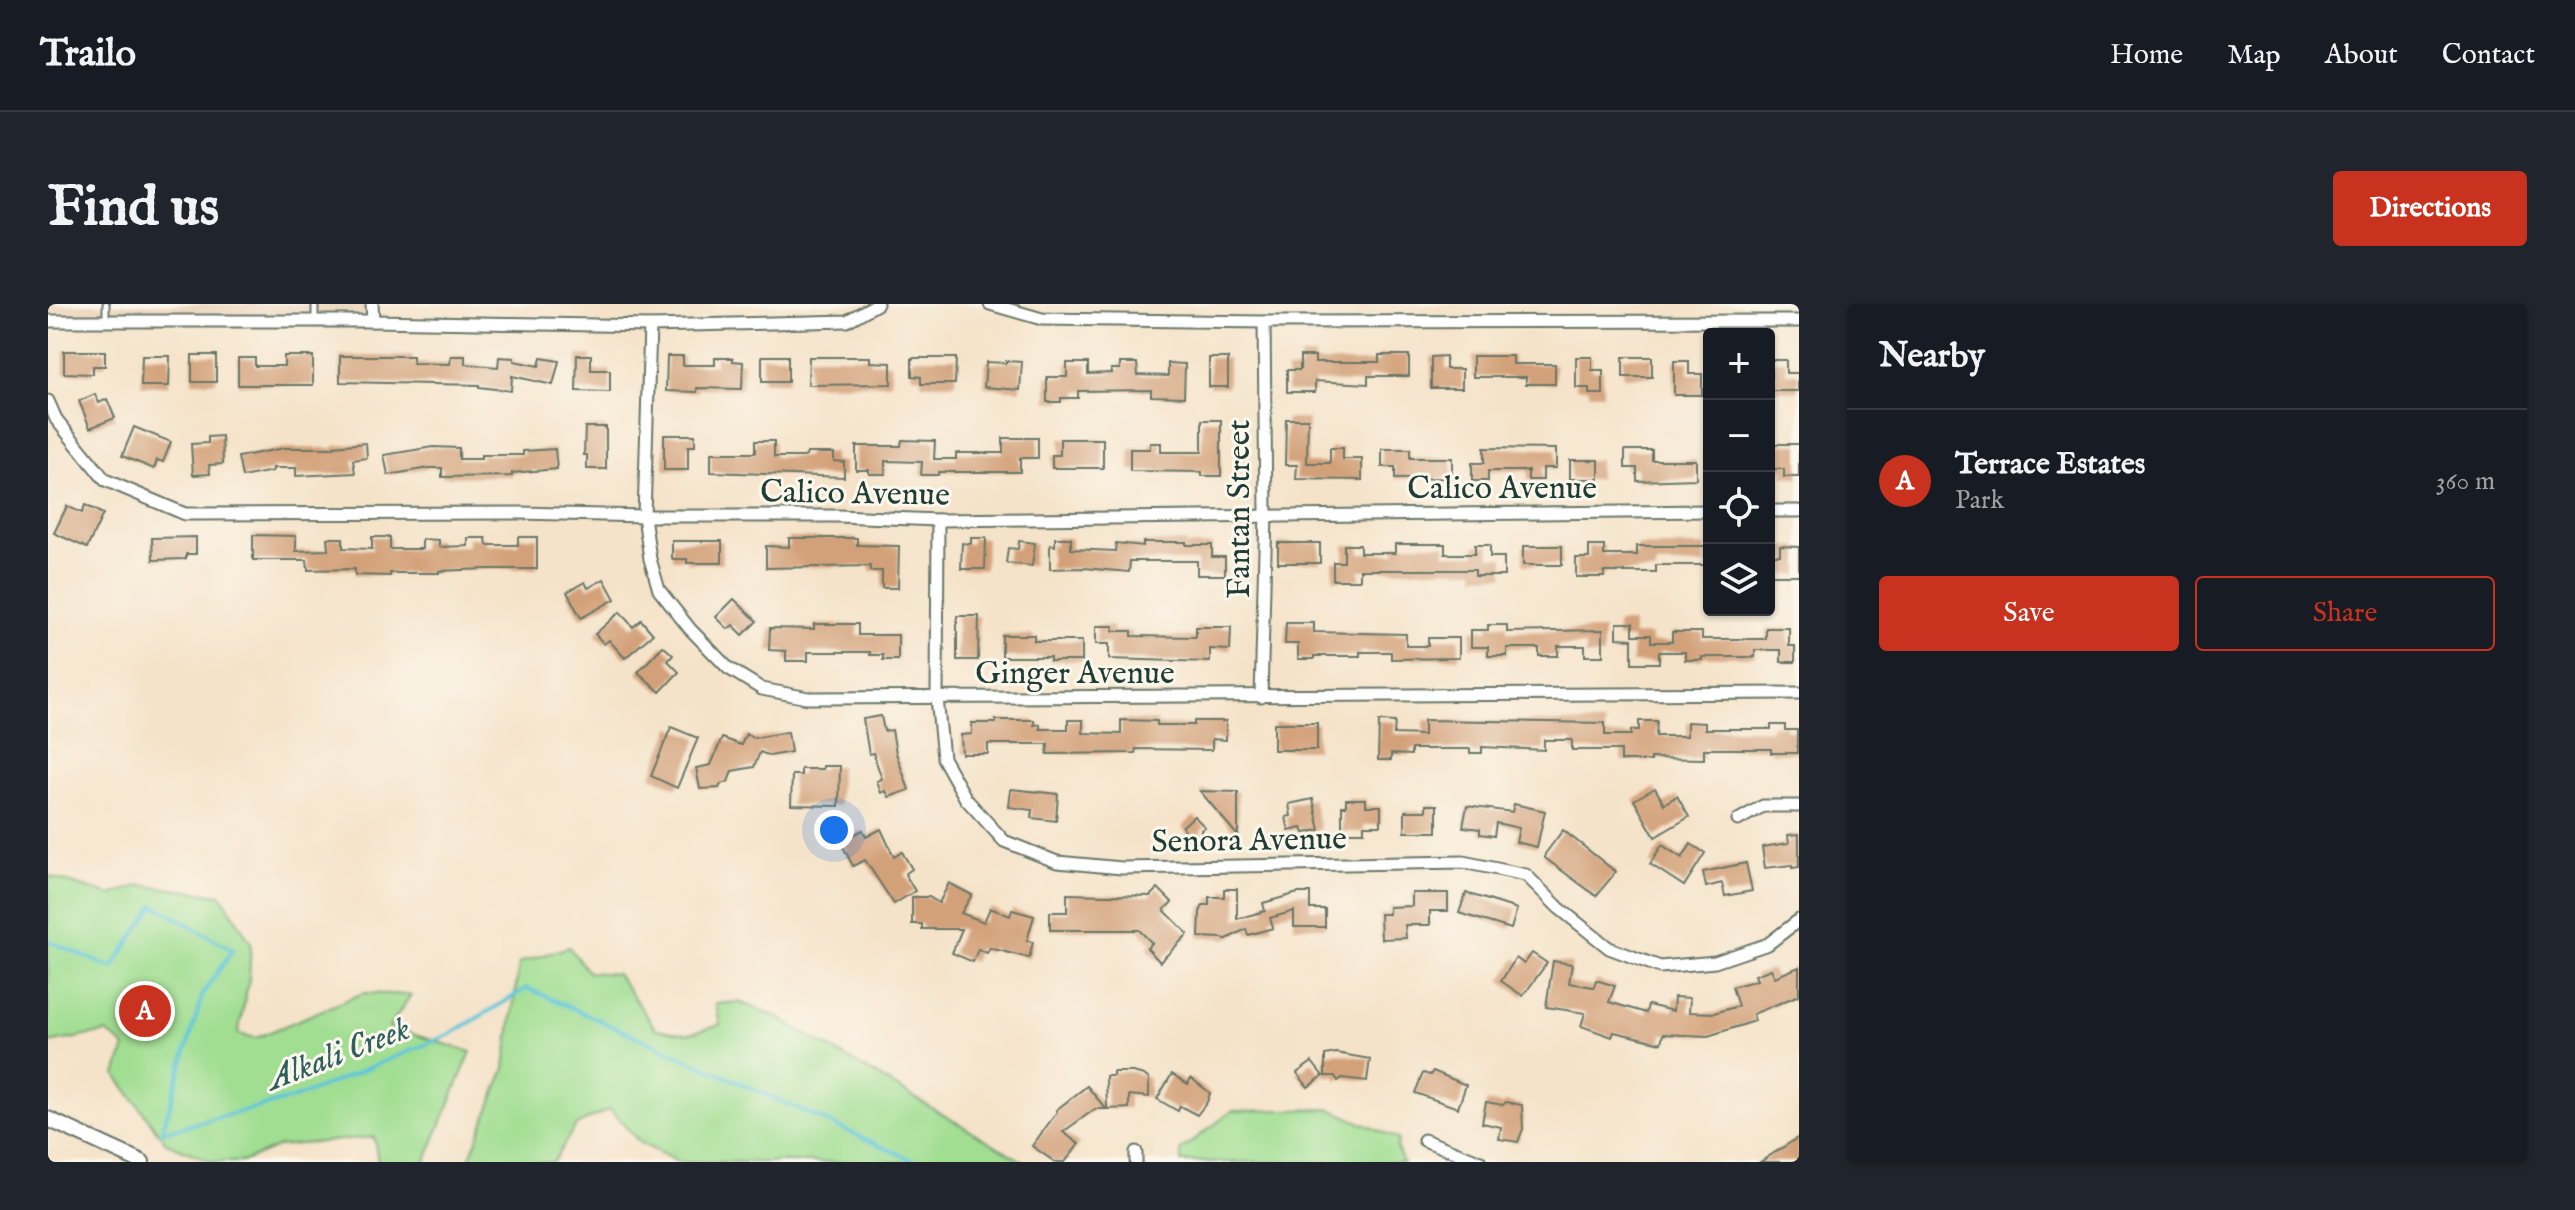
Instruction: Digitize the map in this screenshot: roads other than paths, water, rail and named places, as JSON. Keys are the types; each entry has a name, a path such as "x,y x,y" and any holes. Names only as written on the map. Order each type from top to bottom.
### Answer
{"street":[{"path":"372,304 373,321"},
{"path":"48,321 373,321 650,326 847,321 877,304"},
{"path":"990,304 1042,319 1264,322 1799,321"},
{"name":"Fantan Street","path":"1261,697 1266,514 1264,322"},
{"name":"Ginger Avenue","path":"650,326 644,516 650,559 659,590 690,629 728,668 762,689 808,698 1799,693"},
{"name":"Calico Avenue","path":"48,401 56,419 105,480 185,514 520,513 938,520 1703,511"},
{"path":"1775,511 1799,511"},
{"name":"Senora Avenue","path":"938,520 937,698 943,758 966,799 1004,841 1057,862 1122,868 1463,862 1526,875 1559,908 1609,948 1660,967 1715,962 1768,944 1799,920"},
{"path":"1738,820 1763,806 1799,806"},
{"path":"48,1119 142,1162"},
{"path":"1424,1140 1481,1162"}],"lane":[{"path":"106,304 106,321"},
{"path":"315,304 315,321"}],"waterway":[{"name":"Alkali Creek","path":"48,941 112,968 154,905 233,950 203,993 162,1132 295,1098 451,1034 527,988 917,1162"}],"place":[{"name":"Terrace Estates","path":"145,1011"}]}
